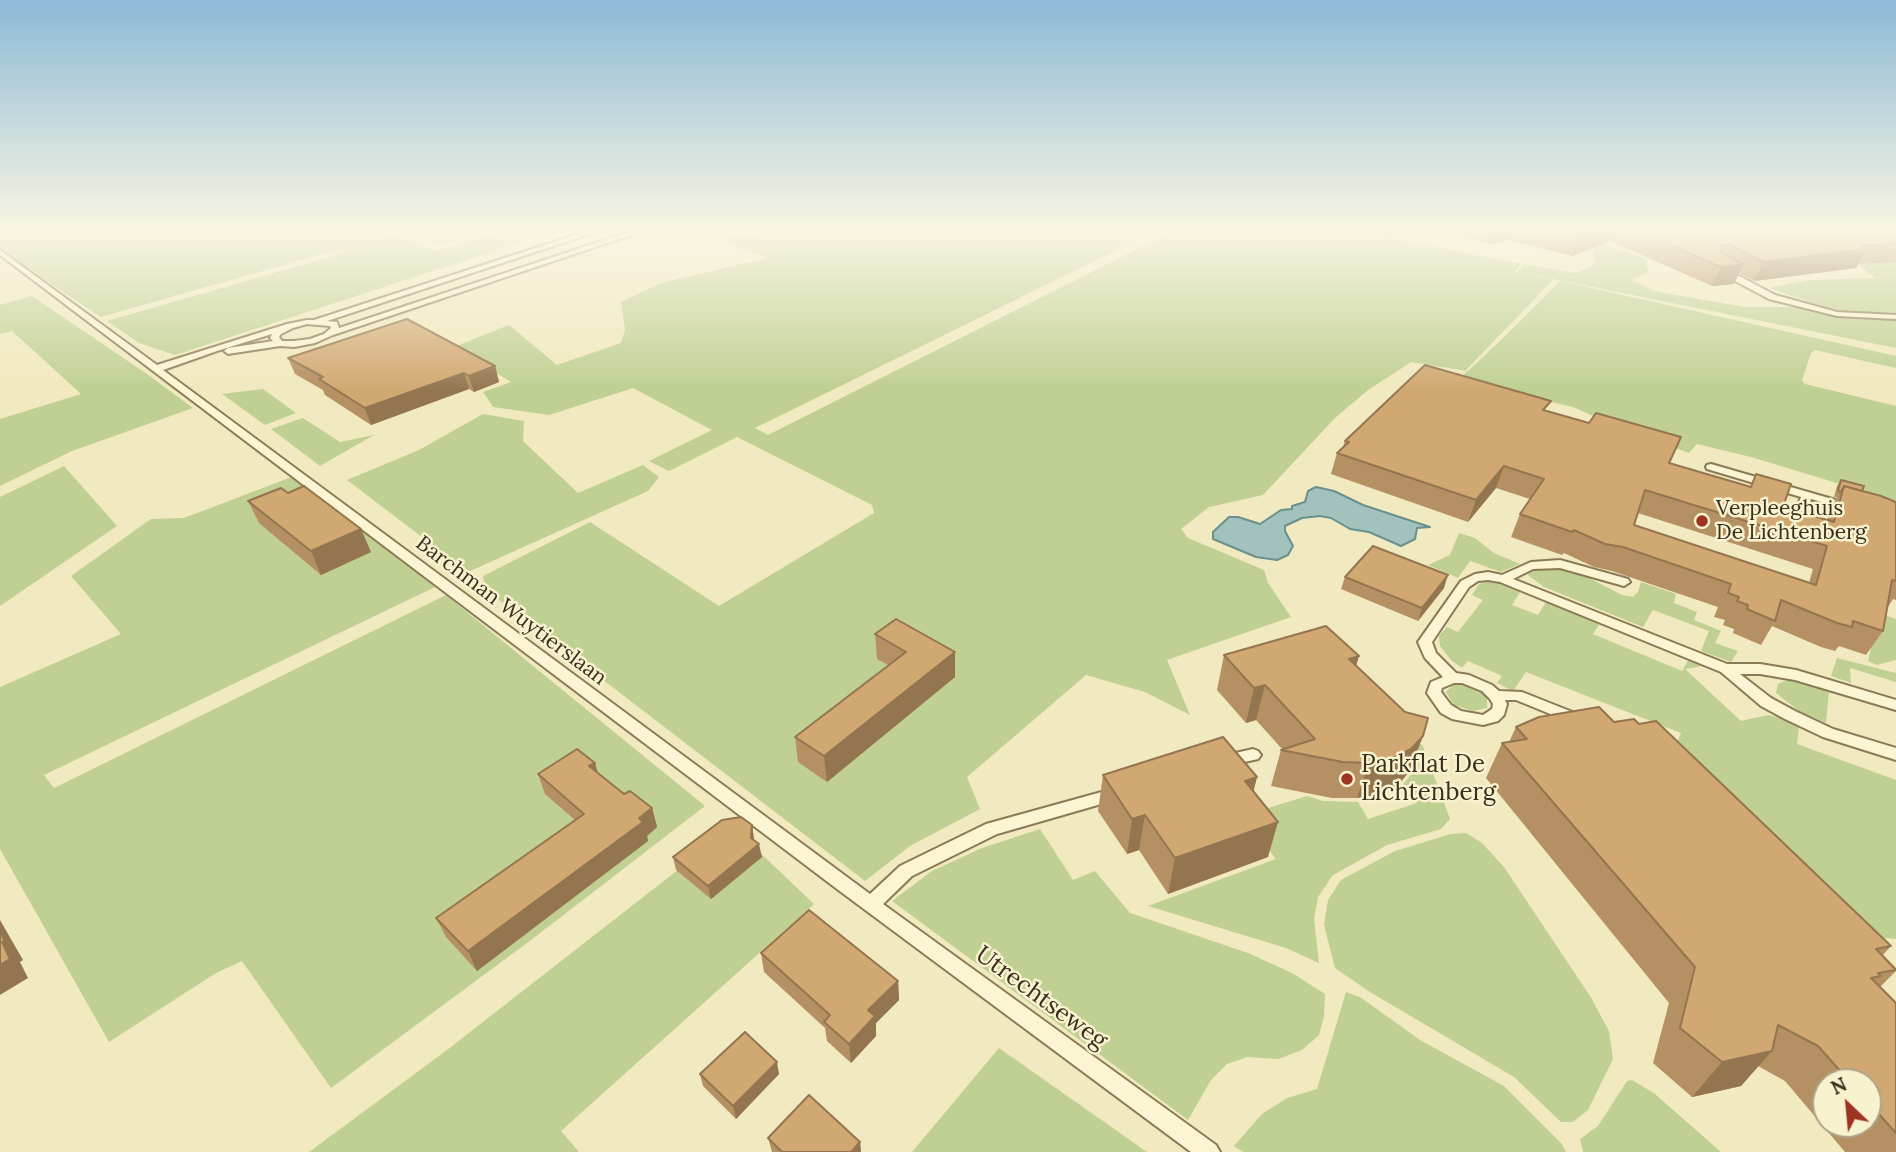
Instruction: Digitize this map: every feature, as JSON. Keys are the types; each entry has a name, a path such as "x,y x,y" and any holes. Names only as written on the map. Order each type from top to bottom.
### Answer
{"lane":[{"name":"Barchman Wuytierslaan","path":"41,283 844,884"},
{"path":"156,369 435,283"},
{"path":"190,357 280,343 312,341 483,283"},
{"path":"1745,283 1772,297 1837,314 1896,317"},
{"path":"318,321 334,324 335,329 331,333"},
{"path":"280,343 274,338 278,332 290,326"},
{"path":"1711,467 1858,510"},
{"path":"1796,530 1807,495"},
{"path":"1503,579 1531,566 1560,564 1624,582"},
{"path":"1451,678 1430,655 1425,642 1465,584 1475,578 1503,579 1726,669 1766,702 1790,715 1828,733 1896,754"},
{"path":"1726,669 1759,668 1796,675 1896,705"},
{"path":"1451,678 1476,682 1496,695 1500,704 1499,711 1493,717 1483,720 1457,715 1438,701 1434,693 1436,685 1451,678"},
{"path":"1496,695 1517,695 1591,726"},
{"path":"1211,764 1253,755"},
{"path":"871,904 906,871 992,829 1129,790"},
{"name":"Utrechtseweg","path":"844,884 1209,1152"}],"green space":[{"path":"49,283 221,283 101,317"},
{"path":"240,283 397,283 175,355 139,343 107,321"},
{"path":"661,283 1051,283 755,428 768,435 1070,283 1550,283 1465,371 1411,362 1368,390 1335,418 1263,495 1209,507 1181,529 1188,538 1264,570 1268,583 1291,617 1167,660 1190,715 1145,692 1086,675 967,777 980,809 910,846 865,881 486,590 483,576 590,522 719,606 874,513 872,505 737,437 669,471 649,461 712,430 633,388 549,415 493,407 483,392 511,382 454,347 509,325 557,365 621,343 625,330 621,302"},
{"path":"1558,283 1896,356 1896,368 1815,350 1811,353 1802,380 1805,384 1896,406 1896,501 1751,457 1697,444 1689,453 1622,429 1573,407 1459,381"},
{"path":"1572,283 1638,283 1654,291 1744,307 1801,307 1851,316 1896,320 1896,348"},
{"path":"1795,283 1896,283 1896,315 1844,311 1769,288"},
{"path":"32,296 193,408 72,451 0,486 0,419 81,394 12,331 0,334 0,305"},
{"path":"263,389 296,413 265,425 222,394"},
{"path":"483,414 524,421 523,441 578,493 643,465 659,477 648,491 468,572 347,480 419,450"},
{"path":"303,418 340,442 374,435 320,466 271,429"},
{"path":"64,466 117,526 0,606 0,497"},
{"path":"297,475 435,587 44,775 54,788 446,595 705,806 531,940 331,1088 242,961 216,973 109,1042 0,849 0,687 121,634 71,576 151,519 184,518"},
{"path":"1459,533 1475,538 1494,553 1520,564 1501,572 1470,561 1458,578 1428,565 1450,555"},
{"path":"1559,568 1581,574 1622,595 1633,597 1641,582 1676,594 1674,603 1697,612 1694,620 1721,631 1715,643 1738,651 1731,662 1701,651 1709,631 1653,610 1643,627 1544,587 1528,575 1530,571"},
{"path":"1495,582 1520,592 1512,605 1538,615 1546,602 1600,623 1593,634 1682,671 1689,659 1702,666 1685,669 1741,721 1768,715 1794,721 1799,727 1797,744 1896,780 1896,939 1864,936 1672,756 1681,733 1526,672 1513,691 1497,683 1502,676 1468,661 1462,668 1451,660 1440,646 1439,636 1447,627 1458,632 1483,600 1472,595 1479,584"},
{"path":"1879,613 1896,619 1896,660 1877,665 1868,661"},
{"path":"1837,658 1896,673 1896,682 1850,668 1851,683 1831,676"},
{"path":"1790,679 1829,692 1826,723 1799,711 1776,693 1778,684"},
{"path":"1454,684 1481,690 1487,696 1487,708 1473,711 1454,705 1446,692"},
{"path":"1413,744 1422,744 1450,819 1441,829 1387,845 1333,875 1318,897 1314,919 1319,963 1286,948 1148,906 1276,859 1242,816 1307,796 1323,801 1358,802 1368,819 1417,803 1401,787 1413,772 1418,752"},
{"path":"733,827 814,904 561,1131 579,1152 309,1152 447,1050"},
{"path":"1040,829 1073,880 1095,871 1130,913 1248,953 1292,973 1325,994 1324,1016 1319,1035 1302,1050 1278,1059 1247,1057 1227,1064 1211,1080 1188,1120 892,901 932,871 982,848"},
{"path":"1466,833 1482,843 1504,867 1590,996 1609,1031 1613,1059 1588,1110 1573,1122 1561,1122 1514,1077 1370,992 1335,968 1324,925 1328,900 1341,880 1395,851 1451,834"},
{"path":"1346,992 1360,997 1420,1040 1504,1086 1561,1143 1566,1152 1243,1152 1234,1146 1262,1114 1287,1098 1317,1089"},
{"path":"999,1048 1147,1152 912,1152"},
{"path":"1632,1080 1655,1094 1721,1152 1583,1152 1580,1139 1598,1126 1627,1081"}],"water":[{"path":"1316,487 1334,491 1363,505 1430,527 1417,528 1415,539 1401,546 1369,532 1350,529 1331,518 1302,518 1285,526 1293,546 1288,555 1277,560 1256,557 1213,539 1213,532 1229,517 1260,524 1281,510 1292,509 1292,506 1305,502 1308,491"}],"building":[{"path":"407,319 495,366 469,376 464,373 365,408 319,379 323,377 288,358"},
{"path":"1425,365 1551,401 1543,410 1589,423 1596,413 1681,437 1669,463 1751,487 1756,474 1791,484 1783,507 1834,522 1844,486 1881,496 1896,502 1896,581 1892,580 1883,631 1853,621 1852,627 1837,623 1781,600 1775,621 1747,609 1748,605 1737,601 1739,597 1728,593 1731,584 1520,514 1544,479 1504,466 1476,500 1337,453 1349,442 1345,441","holes":["1645,490 1827,546 1816,585 1634,525"]},
{"path":"1841,480 1864,486 1862,491 1844,486 1841,492 1838,491"},
{"path":"304,486 361,529 311,551 248,501 281,488 288,493"},
{"path":"1373,546 1448,575 1422,608 1345,577"},
{"path":"896,619 955,652 824,756 795,737 906,652 875,634"},
{"path":"1326,626 1359,656 1349,659 1405,712 1428,718 1423,736 1411,749 1393,758 1369,763 1343,762 1281,750 1315,739 1265,685 1254,688 1224,655"},
{"path":"1599,707 1614,722 1634,719 1639,724 1656,721 1891,946 1876,949 1896,970 1878,973 1881,976 1871,978 1896,1003 1896,1133 1882,1118 1882,1068 1838,1068 1818,1046 1778,1025 1772,1051 1722,1062 1680,1028 1695,967 1502,743 1527,739 1516,727 1539,717"},
{"path":"1223,737 1257,777 1245,781 1278,822 1175,858 1145,815 1132,819 1103,775"},
{"path":"577,749 595,763 589,766 624,794 630,791 652,808 639,818 643,822 468,951 436,918 584,814 538,774"},
{"path":"741,817 752,825 751,838 759,844 708,886 673,857 722,820"},
{"path":"809,910 898,981 868,1010 875,1016 849,1044 824,1022 830,1015 761,953"},
{"path":"0,932 10,959 0,965"},
{"path":"745,1032 777,1062 733,1106 700,1074"},
{"path":"809,1095 860,1142 851,1152 782,1152 768,1138"}],"place":[{"name":"Verpleeghuis De Lichtenberg","path":"1702,521"},
{"name":"Parkflat De Lichtenberg","path":"1347,779"}]}
